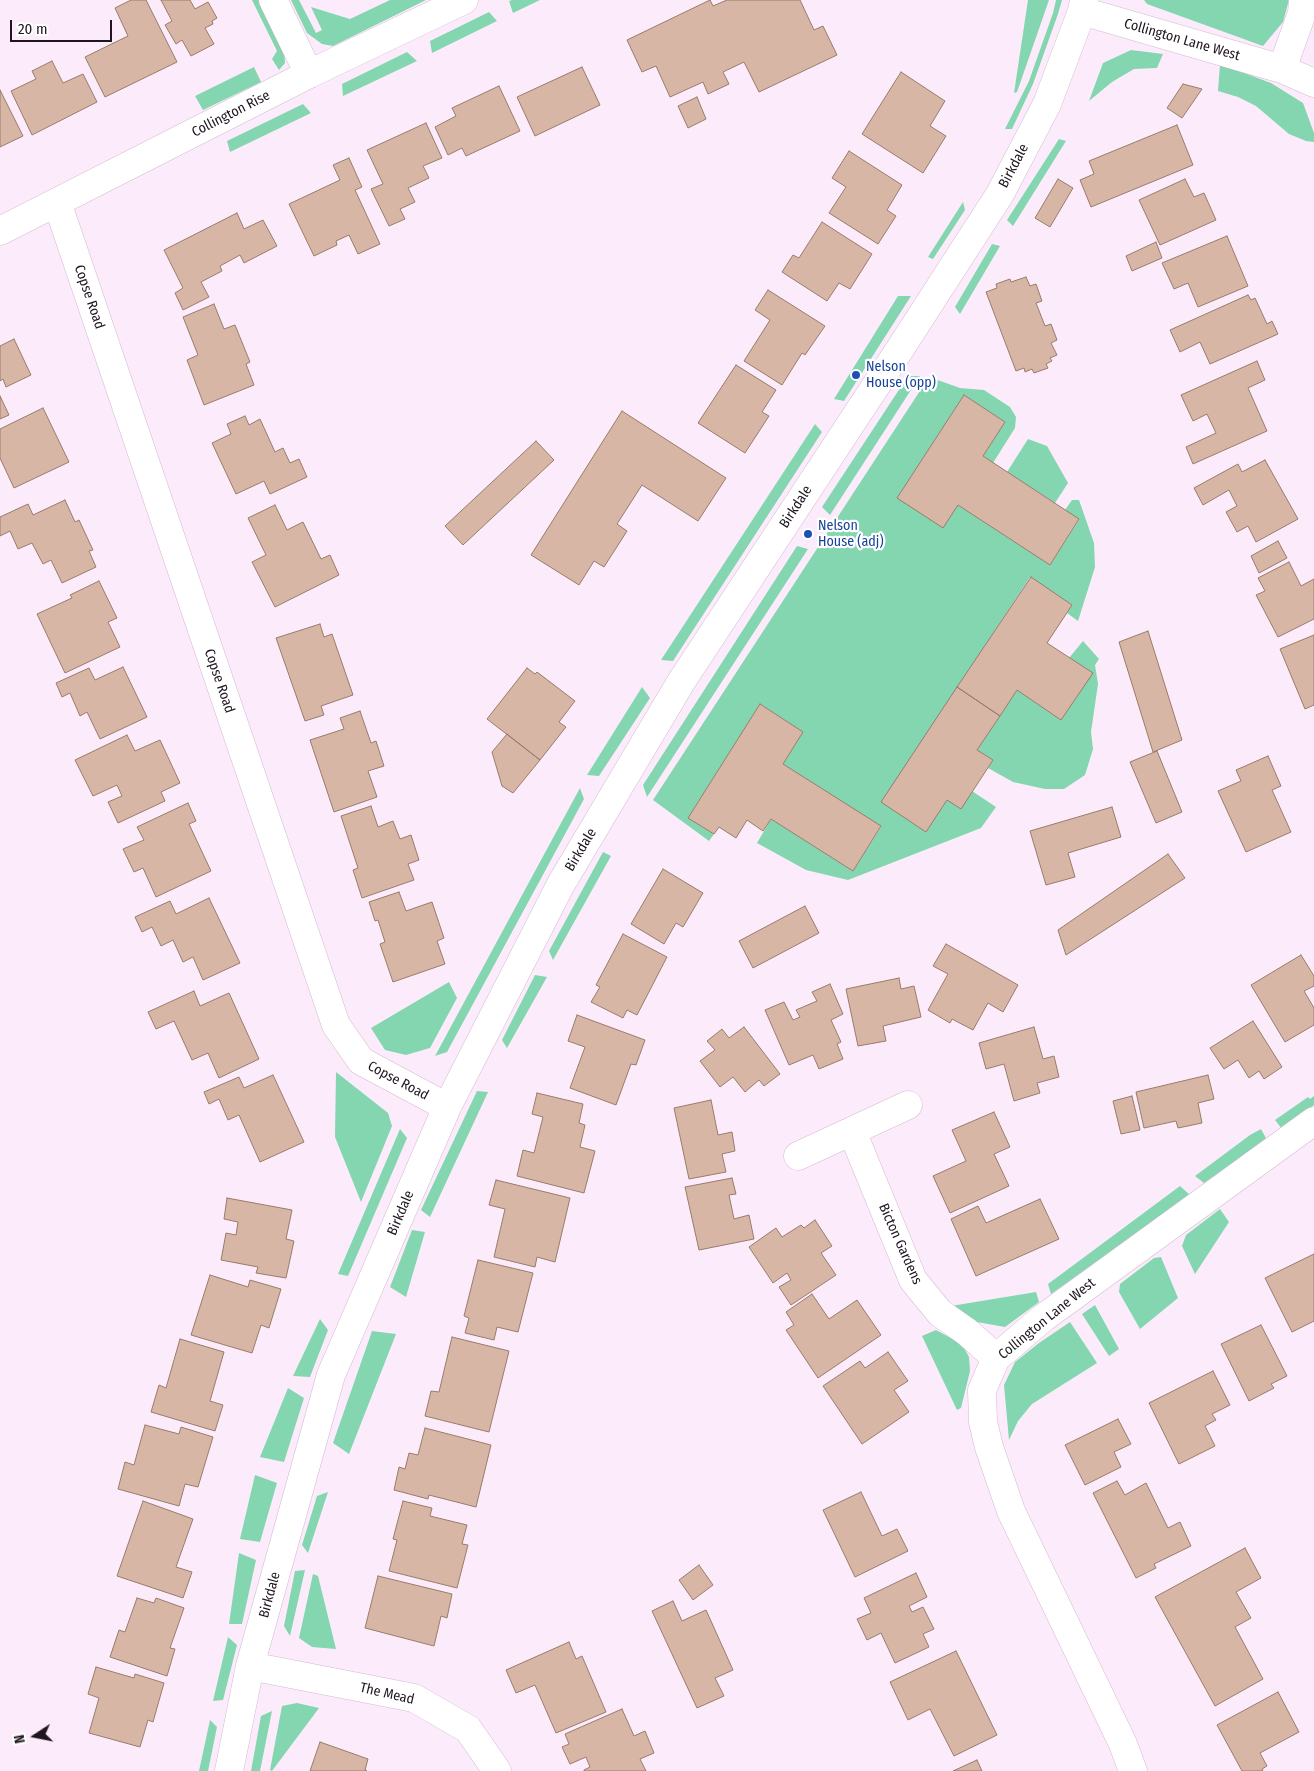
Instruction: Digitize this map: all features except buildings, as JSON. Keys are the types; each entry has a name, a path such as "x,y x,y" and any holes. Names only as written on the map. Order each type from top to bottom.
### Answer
{"street":[{"path":"273,0 310,74"},
{"name":"Collington Rise","path":"0,231 310,74 464,0"},
{"path":"1282,69 1302,13 1303,0"},
{"name":"Collington Lane West","path":"1083,5 1282,69 1314,83"},
{"name":"Birkdale","path":"229,1771 250,1666 331,1374 447,1107 561,884 681,682 900,350 1000,194 1047,104 1083,5"},
{"name":"Copse Road","path":"57,202 336,1025 361,1061 447,1107"},
{"path":"798,1156 908,1105"},
{"name":"Collington Lane West","path":"1134,1771 1123,1744 1011,1512 989,1447 983,1422 982,1390 996,1358 1051,1312 1314,1121"},
{"name":"Bicton Gardens","path":"852,1131 913,1280 940,1313 967,1332 996,1358"},
{"name":"The Mead","path":"250,1666 414,1698 468,1729 497,1771"}],"green space":[{"path":"252,0 260,0 284,48 285,63 279,70 272,59 277,51"},
{"path":"291,0 299,0 316,33 322,30 311,7 350,19 390,0 426,0 333,46 322,44 307,33"},
{"path":"540,0 513,13 509,1"},
{"path":"1028,0 1049,0 1017,92 1014,93"},
{"path":"1056,0 1062,0 1033,84 1012,129 1005,129 1029,81"},
{"path":"1144,0 1289,0 1283,22 1263,46 1147,4"},
{"path":"489,12 497,21 432,53 430,41"},
{"path":"1131,50 1163,54 1157,68 1134,69 1112,82 1089,101 1103,63"},
{"path":"407,52 417,61 343,96 342,84"},
{"path":"1220,64 1271,83 1303,103 1314,133 1314,142 1289,134 1256,106 1238,97 1218,91"},
{"path":"254,67 261,82 203,110 195,96"},
{"path":"303,104 311,113 230,152 227,141"},
{"path":"1059,139 1066,141 1013,226 1007,220"},
{"path":"963,202 965,210 933,259 928,257"},
{"path":"992,244 1000,246 960,314 955,307"},
{"path":"898,296 911,296 844,401 834,399"},
{"path":"908,376 920,376 830,515 822,507"},
{"path":"929,377 960,388 984,390 1010,407 1016,417 1015,428 993,463 983,456 1005,422 964,395 897,498 958,505 1050,565 1079,520 1065,510 1072,500 1079,500 1094,543 1095,567 1078,621 1067,613 1072,605 1030,577 882,802 926,832 947,800 972,791 996,807 981,828 848,880 806,870 757,843 771,819 853,871 881,827 783,764 803,732 760,704 688,818 714,834 709,841 653,800"},
{"path":"815,424 822,432 673,661 661,660"},
{"path":"1028,439 1047,446 1068,483 1055,503 1007,472"},
{"path":"797,546 808,549 647,797 643,785"},
{"path":"1083,641 1099,659 1095,665 1098,684 1091,732 1093,749 1085,775 1064,789 1045,789 1013,782 988,768 993,760 977,750 1017,690 1061,720 1092,673 1069,658"},
{"path":"642,687 650,698 599,776 587,775"},
{"path":"580,788 584,799 447,1052 435,1056"},
{"path":"603,852 611,856 553,960 549,951"},
{"path":"535,975 547,977 507,1048 502,1040"},
{"path":"449,982 457,998 430,1048 406,1055 385,1050 371,1028"},
{"path":"336,1072 388,1113 392,1126 361,1202 335,1137"},
{"path":"477,1091 488,1092 430,1217 421,1210"},
{"path":"1314,1096 1314,1105 1282,1129 1275,1120 1308,1097 1310,1099"},
{"path":"400,1129 407,1138 348,1276 338,1274"},
{"path":"1261,1129 1267,1140 1204,1183 1195,1176 1250,1135"},
{"path":"1180,1186 1190,1195 1051,1294 1048,1284"},
{"path":"1220,1209 1229,1222 1195,1274 1182,1246 1186,1235"},
{"path":"412,1230 425,1232 406,1297 390,1287"},
{"path":"1161,1257 1178,1298 1140,1329 1119,1292 1120,1284 1154,1258"},
{"path":"1036,1292 1039,1302 1005,1327 977,1322 951,1306"},
{"path":"1095,1305 1119,1349 1109,1356 1082,1314"},
{"path":"320,1319 328,1330 310,1377 293,1376"},
{"path":"1070,1322 1097,1363 1032,1404 1018,1421 1009,1440 1004,1385 1015,1362"},
{"path":"936,1330 962,1344 969,1357 970,1371 961,1408 957,1410 922,1336"},
{"path":"372,1331 396,1334 349,1454 333,1443"},
{"path":"288,1388 304,1398 284,1462 260,1457"},
{"path":"255,1475 277,1483 260,1542 240,1539"},
{"path":"328,1492 308,1553 302,1545 317,1496"},
{"path":"239,1553 256,1560 242,1624 229,1624"},
{"path":"305,1570 290,1636 284,1626 295,1571"},
{"path":"313,1574 318,1576 336,1649 312,1647 299,1638"},
{"path":"228,1637 237,1645 223,1700 213,1701"},
{"path":"297,1703 319,1708 272,1771 270,1770 282,1706"},
{"path":"272,1711 260,1771 251,1771 261,1716"},
{"path":"210,1720 217,1727 208,1771 199,1771"}],"place":[{"name":"Nelson House (opp)","path":"856,375"},
{"name":"Nelson House (adj)","path":"808,534"}]}
